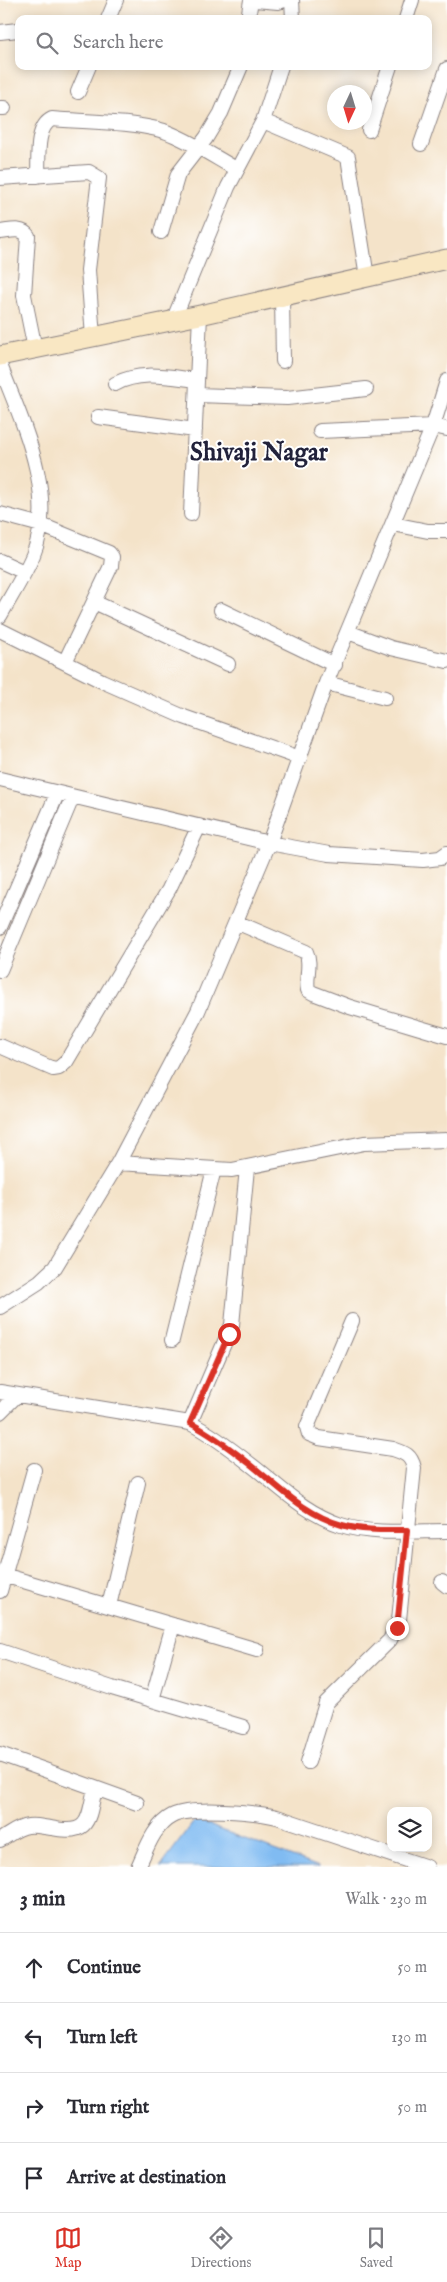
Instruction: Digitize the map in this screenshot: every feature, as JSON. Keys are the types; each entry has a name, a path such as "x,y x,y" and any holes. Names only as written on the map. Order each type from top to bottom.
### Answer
{"street":[{"path":"110,15 116,0"},
{"path":"249,15 251,0"},
{"path":"255,0 278,2 285,0"},
{"path":"292,0 293,15"},
{"path":"407,15 412,0"},
{"path":"0,32 15,30"},
{"path":"421,144 447,69"},
{"path":"78,92 87,70"},
{"path":"161,232 178,174 198,148 221,112 239,70"},
{"path":"173,321 236,169 263,121 280,70"},
{"path":"372,121 389,70"},
{"path":"38,176 40,134 46,121 52,119 144,127 162,131 236,169"},
{"path":"263,121 348,157 367,277"},
{"path":"0,178 89,172 99,178 88,270 93,337"},
{"path":"0,232 19,230 25,232 28,236 24,295 34,349"},
{"path":"0,356 173,321 447,259"},
{"path":"282,297 283,361"},
{"path":"191,514 200,315"},
{"path":"0,365 21,418 40,483 43,508 41,525 33,555 0,616"},
{"path":"115,384 126,378 144,375 197,380"},
{"path":"0,1307 39,1282 55,1267 118,1163 198,1011 269,843 326,683 433,426 447,381"},
{"path":"197,395 287,398 366,389"},
{"path":"98,417 195,430"},
{"path":"320,431 433,426 447,429"},
{"path":"0,514 41,525 109,553 112,557 111,566 65,662"},
{"path":"393,524 447,531"},
{"path":"0,561 24,572"},
{"path":"94,602 228,664"},
{"path":"221,610 335,664"},
{"path":"0,630 184,717 300,758"},
{"path":"348,632 392,648 447,661"},
{"path":"326,683 385,698"},
{"path":"0,780 269,843 329,854 434,860 447,853"},
{"path":"0,927 57,794"},
{"path":"0,970 6,937 72,798"},
{"path":"0,1046 52,1069 59,1068 66,1062 169,889 199,826"},
{"path":"236,922 306,952 309,962 306,984 308,990 313,993 447,1036"},
{"path":"118,1163 214,1169 247,1168 364,1143 447,1140"},
{"path":"190,1423 232,1325 247,1168"},
{"path":"172,1340 214,1169"},
{"path":"308,1762 326,1703 390,1640 397,1628 414,1468 412,1459 405,1453 393,1449 319,1438 309,1434 307,1427 352,1321"},
{"path":"0,1392 190,1423 205,1431 250,1464 289,1497 329,1521 342,1526 367,1530 447,1531"},
{"path":"0,1412 17,1395"},
{"path":"0,1591 2,1575 34,1470"},
{"path":"109,1606 138,1483"},
{"path":"2,1575 257,1650"},
{"path":"152,1700 173,1625"},
{"path":"0,1651 243,1727"},
{"path":"0,1754 137,1804"},
{"path":"0,1840 25,1826 36,1825 65,1831 74,1831 84,1827 88,1820 95,1788"},
{"path":"138,1867 152,1836 172,1816 186,1812 260,1813 427,1867"}],"water":[{"path":"195,1820 319,1867 160,1867"}],"district":[{"name":"Shivaji Nagar","path":"259,451"}],"route":[{"path":"229,1334 190,1423 205,1431 250,1464 306,1509 329,1521 342,1526 367,1530 407,1530 397,1628"}]}
